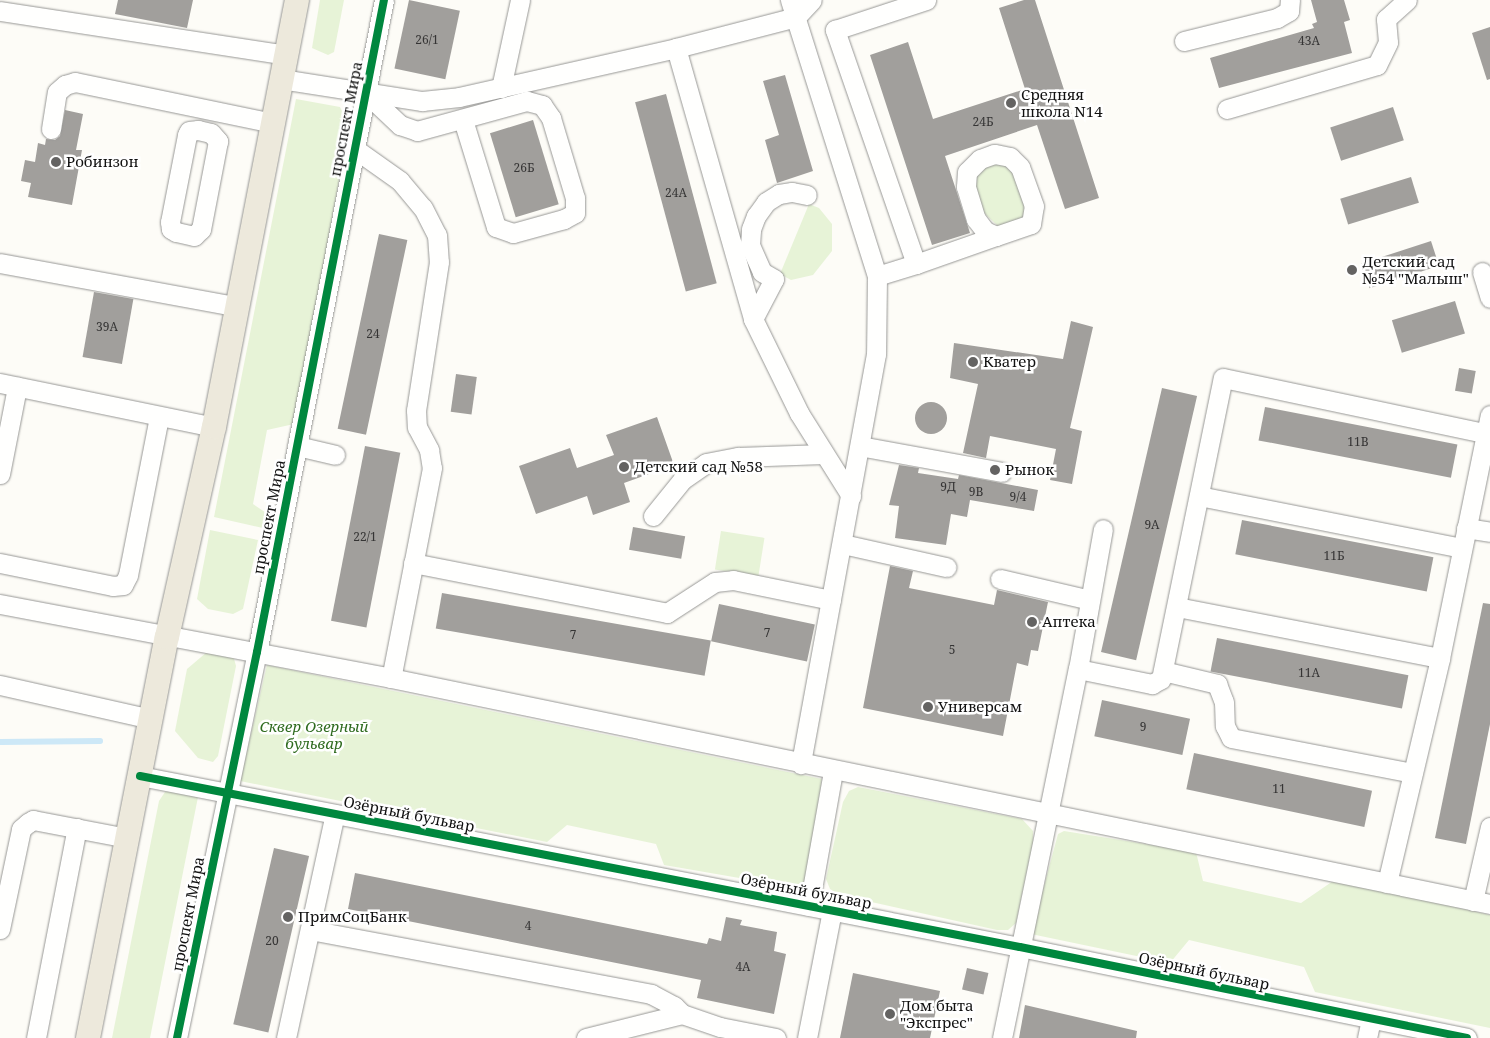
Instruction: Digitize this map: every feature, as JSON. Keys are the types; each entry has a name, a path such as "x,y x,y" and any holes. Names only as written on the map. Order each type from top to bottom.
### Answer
{"main road":[{"path":"88,1038 167,637 214,427 235,306 297,0"}],"street":[{"name":"проспект Мира","path":"177,1038 226,792 257,652 384,0"},
{"path":"501,88 520,0"},
{"path":"281,79 422,101 501,88 676,48 793,9 812,0"},
{"path":"916,264 835,30 926,0"},
{"path":"1184,41 1277,18 1289,11 1290,0"},
{"path":"1227,109 1377,65 1388,42 1386,19 1407,0"},
{"path":"793,9 877,276 876,354 843,544 801,764"},
{"path":"0,11 287,56"},
{"path":"676,48 752,319 799,413 851,496"},
{"path":"51,129 57,92 65,84 75,82 272,123"},
{"path":"366,93 400,125 417,131 527,102 542,105 551,118 575,198 575,213 564,219 513,233 496,228 462,120"},
{"path":"198,130 203,108"},
{"path":"198,130 211,133 218,141 201,229 194,236 176,232 171,229 170,222 187,135 189,131 198,130"},
{"path":"354,149 400,181 423,208 437,235 439,262 416,410 417,427 429,450 432,468 391,678"},
{"path":"877,276 916,264 1031,224 1034,206 1020,166 1010,157 994,154 980,159 967,172 966,187 976,220 985,231 996,236"},
{"path":"752,319 774,279 762,272 750,245 750,230 756,216 766,202 779,194 792,192 807,195"},
{"path":"0,263 235,306"},
{"path":"1482,272 1490,298"},
{"path":"1078,669 1152,684 1161,679 1164,672 1223,378 1485,433"},
{"path":"0,474 8,385 214,427"},
{"path":"1387,884 1440,658 1490,415"},
{"path":"0,563 113,586 123,585 128,575 158,417"},
{"path":"297,446 335,455"},
{"path":"860,446 1002,472"},
{"path":"653,516 682,480 706,463 738,457 824,454"},
{"path":"1199,496 1462,548"},
{"path":"1466,528 1490,532"},
{"path":"1002,1038 1078,669 1103,529"},
{"path":"843,544 946,567"},
{"path":"413,563 667,613 715,582 732,580 832,600"},
{"path":"1000,579 1090,600"},
{"path":"0,604 391,678 833,771 1482,903 1490,827"},
{"path":"1177,607 1440,658"},
{"path":"1164,672 1217,684 1224,702 1225,726 1231,738 1413,773"},
{"path":"0,685 151,719"},
{"path":"809,906 833,771"},
{"name":"Озёрный бульвар","path":"140,776 1020,947 1467,1038"},
{"path":"286,1038 335,814"},
{"path":"0,929 21,829 32,820 127,838"},
{"path":"36,1038 78,828"},
{"path":"807,1038 832,910"},
{"path":"310,930 651,994 674,1006 682,1014 719,1032 776,1038"},
{"path":"586,1038 682,1014"},
{"path":"1367,1038 1371,1019"}],"green space":[{"path":"320,0 344,0 334,52 328,55 312,48"},
{"path":"296,99 340,107 349,126 294,424 267,430 253,504 278,521 276,531 214,517"},
{"path":"998,161 1010,164 1026,202 1024,218 999,227 984,213 974,185 978,172"},
{"path":"809,204 819,208 832,224 832,251 813,275 791,280 780,274"},
{"path":"210,530 258,540 243,609 233,614 208,609 197,599"},
{"path":"721,531 764,538 758,576 715,570"},
{"path":"207,652 233,655 236,666 218,756 213,762 198,758 175,731 187,669"},
{"name":"Сквер Озерный бульвар","path":"267,665 822,779 804,889 664,865 656,844 567,825 547,842 240,781"},
{"path":"858,787 1022,819 1033,831 1033,843 1016,923 1008,930 997,930 840,895 830,889 826,879 843,802 849,791"},
{"path":"173,790 198,797 150,1038 112,1038 159,801 165,792"},
{"path":"1064,831 1196,852 1203,881 1301,903 1336,879 1490,915 1490,1028 1315,992 1304,967 1189,940 1170,963 1031,934 1058,834"}],"building":[{"path":"118,0 193,0 187,28 115,14"},
{"path":"409,0 460,11 445,79 394,68"},
{"path":"1024,0 1035,0 1099,198 1065,209 1037,125 945,156 970,233 932,245 870,55 908,42 933,119 1025,89 999,8"},
{"path":"1311,0 1344,0 1350,20 1344,22 1352,53 1219,88 1210,58 1314,28 1312,24 1317,22"},
{"path":"1490,27 1490,79 1487,80 1472,33"},
{"path":"785,75 813,171 777,183 765,140 779,135 763,81"},
{"path":"666,94 717,283 686,292 635,102"},
{"path":"1393,107 1404,140 1341,161 1330,127"},
{"path":"65,110 83,114 76,150 82,150 72,205 28,197 31,183 21,181 25,160 35,162 38,143 45,145 46,139 55,140 60,136"},
{"path":"533,120 559,204 516,217 490,133"},
{"path":"1411,177 1419,203 1348,224 1340,199"},
{"path":"379,234 407,240 366,435 338,429"},
{"path":"1431,241 1439,266 1370,288 1362,264"},
{"path":"94,292 133,299 122,364 83,357"},
{"path":"1455,301 1465,334 1402,353 1392,320"},
{"path":"1071,321 1093,327 1070,428 1082,431 1072,484 1050,480 1056,449 990,436 986,458 963,453 978,384 950,378 954,343 1063,359"},
{"path":"1459,368 1476,371 1472,394 1455,391"},
{"path":"456,374 477,377 472,415 451,412"},
{"path":"1162,388 1197,396 1136,660 1101,652"},
{"path":"931,402 942,407 947,418 942,429 931,434 920,429 915,418 920,407"},
{"path":"1265,407 1457,444 1451,478 1259,440"},
{"name":"Детский сад №58","path":"657,417 674,465 624,483 630,502 593,515 587,496 536,514 519,466 570,448 577,468 614,455 606,435"},
{"path":"365,446 400,453 366,628 331,621"},
{"path":"899,465 919,468 918,473 958,479 959,475 1038,490 1034,511 970,500 967,517 951,514 946,545 895,538 899,506 889,505"},
{"path":"1242,520 1433,557 1427,592 1235,554"},
{"path":"633,527 685,536 681,559 629,550"},
{"path":"890,566 913,571 909,588 994,605 997,590 1048,602 1038,651 1031,650 1028,666 1017,663 1003,736 863,708"},
{"path":"442,593 711,640 705,676 436,628"},
{"path":"1483,603 1490,604 1490,724 1466,844 1435,838"},
{"path":"719,604 815,624 807,662 711,641"},
{"path":"1217,638 1408,675 1402,709 1211,671"},
{"path":"1102,700 1190,719 1182,755 1094,736"},
{"path":"1194,753 1372,791 1364,827 1186,789"},
{"path":"274,848 309,856 268,1032 233,1024"},
{"path":"355,873 707,944 709,938 721,941 726,917 742,920 740,925 777,932 774,951 786,954 774,1014 697,998 701,980 348,909"},
{"path":"967,968 988,973 983,994 962,989"},
{"name":"Дом быта \"Экспрес\"","path":"853,973 940,991 930,1038 840,1038"},
{"path":"1025,1005 1137,1031 1136,1038 1019,1038"}],"waterway":[{"path":"0,742 100,741"}],"cycle path":[{"path":"177,1038 257,652 384,0"},
{"path":"140,776 1020,947 1467,1038"}],"place":[{"name":"Средняя школа N14","path":"1011,103"},
{"name":"Робинзон","path":"56,162"},
{"name":"Детский сад №54 \"Малыш\"","path":"1352,270"},
{"name":"Кватер","path":"973,362"},
{"name":"Детский сад №58","path":"624,467"},
{"name":"Рынок","path":"995,470"},
{"name":"Аптека","path":"1032,622"},
{"name":"Универсам","path":"928,707"},
{"name":"ПримСоцБанк","path":"288,917"},
{"name":"Дом быта \"Экспрес\"","path":"890,1014"}]}
